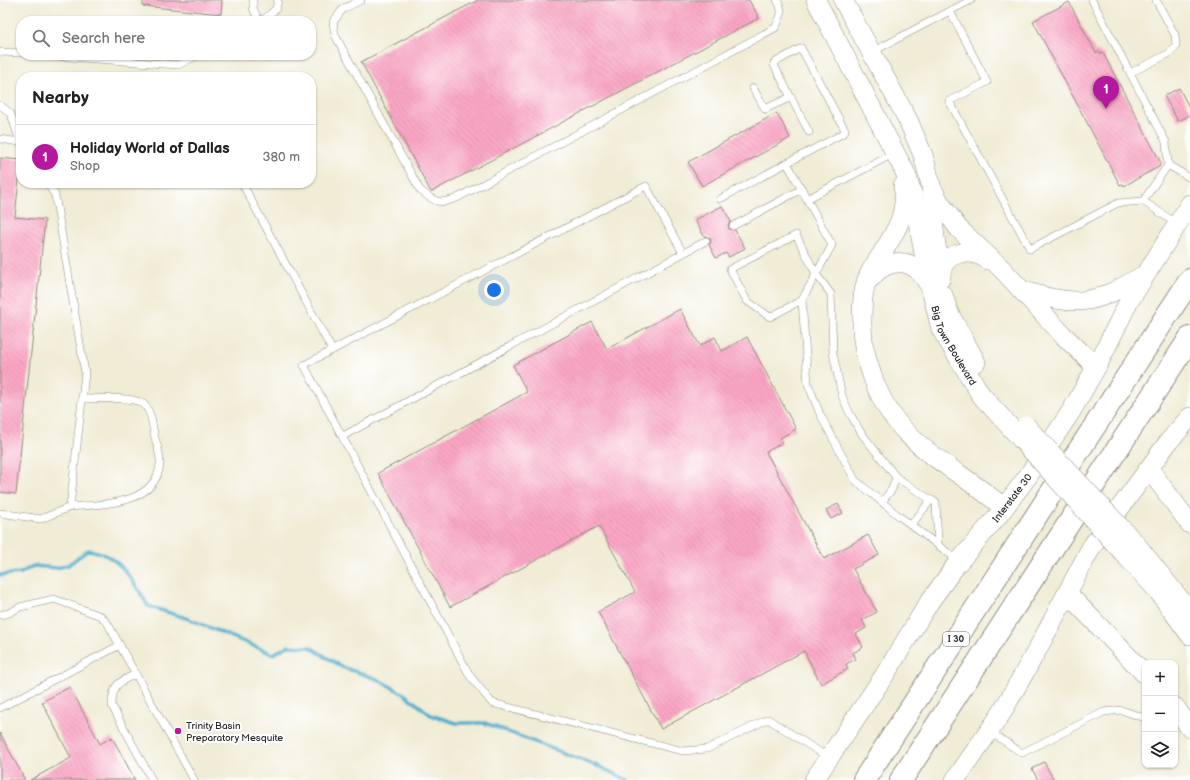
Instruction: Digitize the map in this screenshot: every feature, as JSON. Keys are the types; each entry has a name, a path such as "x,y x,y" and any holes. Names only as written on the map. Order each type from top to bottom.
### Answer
{"highway":[{"name":"I 30","path":"864,780 1190,280"},
{"path":"901,780 1190,338"},
{"path":"1163,380 1190,348"}],"main road":[{"name":"Big Town Boulevard","path":"816,0 896,152 906,174 936,287 967,349 1024,433 1190,612"},
{"name":"Big Town Boulevard","path":"843,0 872,52 918,142 928,170 931,185 936,287"},
{"path":"918,142 896,152 905,201 902,215 891,240 868,275 862,304 863,345 875,386 884,406 896,423 921,447 1004,508"},
{"path":"931,185 940,203 959,229 1000,268 1096,367"},
{"name":"Interstate 30","path":"814,780 884,676 930,601 1028,476 1072,410 1096,367 1128,303 1190,204"},
{"path":"866,286 876,272 887,264 897,262 911,265 936,287 942,268 950,257 958,253 975,253 1000,268"},
{"path":"1020,290 1047,298 1079,302 1095,300 1118,290 1145,274"},
{"path":"955,780 989,731 1036,652 1092,546 1148,468 1190,417"},
{"path":"1148,468 1190,524"},
{"name":"Big Town Boulevard","path":"1131,550 1158,592 1190,635"},
{"path":"1067,593 1142,671"},
{"path":"1178,706 1186,713 1190,713"},
{"path":"1178,711 1190,728"}],"lane":[{"path":"254,0 252,8 256,16"},
{"path":"268,16 276,9 278,0"},
{"path":"361,0 343,9 333,22 335,35 420,190 430,199 444,203 459,197 775,28 781,18 782,8 778,0"},
{"path":"872,52 971,0"},
{"path":"1092,0 1166,142 1168,164 1143,201"},
{"path":"1130,73 1168,54 1176,46 1175,35 1156,0"},
{"path":"950,11 987,82 949,101 1030,249 1118,202 1143,201 1177,224"},
{"path":"720,199 844,133 845,130 801,48 774,63 774,65 809,132"},
{"path":"0,52 16,53"},
{"path":"110,60 178,65 188,60"},
{"path":"753,88 765,109 791,97"},
{"path":"0,105 11,114 16,130"},
{"path":"0,139 16,142"},
{"path":"808,199 896,152"},
{"path":"787,163 832,245 802,300 808,384 820,414 855,480 899,516 960,561"},
{"path":"1168,164 1190,178"},
{"path":"683,253 646,186 304,365 470,676 492,703 683,752 707,749 768,719 829,758"},
{"path":"50,188 55,195 85,374 70,507"},
{"path":"245,188 332,350"},
{"path":"733,226 802,189"},
{"path":"802,300 770,317 747,301 730,269 796,235 816,274 831,294 833,353 842,396 856,424 875,453 896,477 936,502 938,506 938,545"},
{"path":"343,436 706,241"},
{"path":"0,513 41,519 70,507 117,502 137,497 153,483 160,464 148,408 140,402 127,399 82,398"},
{"path":"882,502 892,489 896,477"},
{"path":"911,525 931,500"},
{"path":"0,615 9,613 20,607 54,599 101,616 108,624 120,644 194,780"},
{"path":"0,708 120,644"},
{"path":"136,674 119,682 112,692 112,706 152,780"},
{"path":"989,731 1022,753 1104,712 1122,710 1142,717"}],"building":[{"path":"143,0 222,0 221,14 143,6"},
{"path":"478,0 749,0 759,18 431,192 361,62"},
{"path":"1069,2 1096,53 1099,51 1101,54 1103,53 1161,163 1159,164 1160,166 1124,186 1123,184 1120,185 1033,21"},
{"path":"1179,88 1190,109 1190,115 1178,121 1164,96"},
{"path":"777,113 790,138 702,186 688,162"},
{"path":"0,158 16,160 16,188 18,188 15,217 45,220 16,494 0,492"},
{"path":"722,206 731,222 728,225 729,229 735,230 745,248 729,257 726,253 716,258 709,245 711,242 710,238 704,236 695,220"},
{"path":"680,309 700,346 715,337 722,351 747,337 796,429 780,438 782,443 766,452 824,559 868,535 879,555 853,569 877,612 862,620 866,628 856,634 863,647 853,653 856,659 846,664 848,669 821,684 804,651 661,729 598,612 635,592 599,526 450,607 378,473 527,392 513,365 592,322 607,349"},
{"path":"838,504 843,513 831,519 826,510"},
{"path":"70,687 100,744 112,737 135,780 30,780 71,758 42,702"},
{"path":"0,733 25,780 0,780"},
{"path":"1044,762 1054,780 1038,780 1032,769"}],"waterway":[{"path":"0,575 21,573 33,566 57,568 68,565 88,550 99,552 117,563 124,570 148,606 189,619 273,654 288,646 310,647 342,667 377,679 404,694 431,715 456,723 485,723 600,767 628,780"}],"place":[{"name":"Holiday World of Dallas","path":"1106,109"},
{"name":"Trinity Basin Preparatory Mesquite","path":"178,731"}]}
